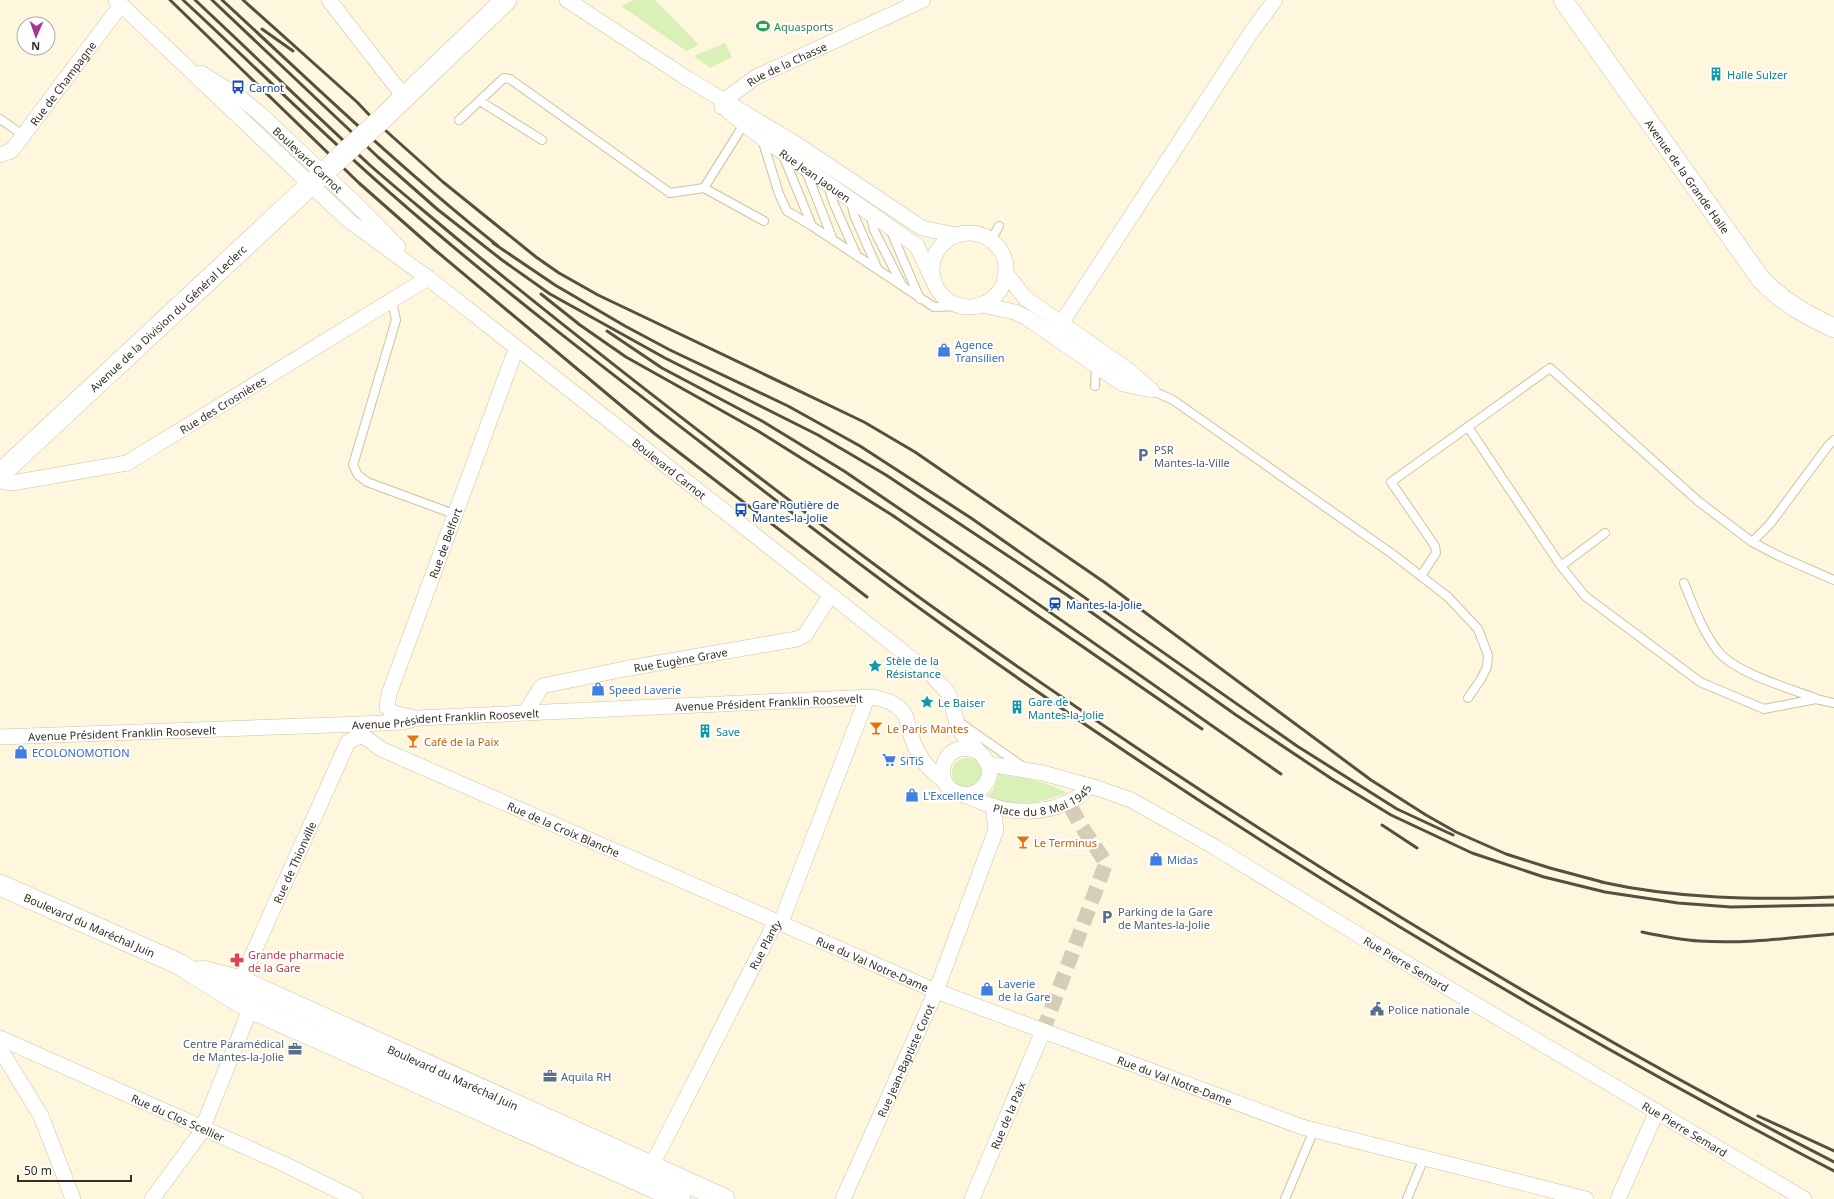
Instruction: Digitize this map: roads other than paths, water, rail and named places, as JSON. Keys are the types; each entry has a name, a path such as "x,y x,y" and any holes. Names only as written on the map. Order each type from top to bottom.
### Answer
{"main road":[{"name":"Avenue de la Division du Général Leclerc","path":"0,474 405,98 506,0"},
{"name":"Boulevard du Maréchal Juin","path":"0,885 648,1175 724,1199"},
{"name":"Boulevard du Maréchal Juin","path":"648,1175 680,1199"}],"street":[{"path":"329,0 405,98"},
{"name":"Rue Jean Jaouen","path":"567,0 724,104 793,142 922,228 956,235"},
{"name":"Rue de la Chasse","path":"724,104 730,96 756,77 923,0"},
{"name":"Avenue de la Grande Halle","path":"1563,0 1760,278 1780,298 1798,310 1834,328"},
{"name":"Avenue de la Grande Halle","path":"1577,0 1701,178 1768,270 1778,281 1800,298 1834,315"},
{"name":"Boulevard Carnot","path":"118,3 176,56 323,173 348,220 428,278 911,660 931,674 948,693 953,706 954,718"},
{"name":"Rue de Champagne","path":"1,152 11,151 118,3"},
{"path":"1056,330 1252,31 1268,3"},
{"name":"Rue Jean Jaouen","path":"724,104 744,124 761,137 909,239 917,246 932,278"},
{"path":"966,233 980,234 991,240 1000,249 1005,260 1006,273 1004,283 999,293 982,305 970,308 957,306 946,300 937,291 932,278 935,255 944,243 956,235 966,233"},
{"path":"1006,273 1025,298 1056,330 1096,366 1123,384 1151,390"},
{"name":"Rue des Crosnières","path":"0,481 12,483 127,463 428,278"},
{"path":"982,305 1016,312 1056,330 1128,370 1151,390"},
{"name":"Rue de Belfort","path":"418,718 393,712 387,707 389,694 516,349"},
{"name":"Rue Eugène Grave","path":"525,713 542,686 631,668 797,639 805,635 830,596"},
{"name":"Avenue Président Franklin Roosevelt","path":"0,737 362,729 418,718 866,698 890,701"},
{"name":"Rue Planty","path":"648,1175 773,927 783,917 866,698"},
{"name":"Place du 8 Mai 1945","path":"890,701 904,713 911,736 923,763 944,780 949,788 955,792 993,806 1016,811 1054,808 1083,794 1087,785 1026,769 988,764 989,772 987,782 982,789 974,794 965,795"},
{"path":"954,718 964,736 988,764"},
{"name":"Rue de la Croix Blanche","path":"362,729 381,749 778,922"},
{"name":"Rue de Thionville","path":"152,1199 202,1128 245,994 348,742 362,729"},
{"path":"944,780 942,771 943,764 949,754 966,748 977,751"},
{"name":"Rue Pierre Semard","path":"1087,785 1131,800 1213,846 1357,934 1657,1111 1794,1197"},
{"name":"Rue Jean-Baptiste Corot","path":"843,1199 936,991 996,830 993,806"},
{"name":"Rue du Val Notre-Dame","path":"778,922 936,991 1302,1127 1586,1199"},
{"name":"Rue de la Paix","path":"972,1199 1043,1031"},
{"name":"Rue du Clos Scellier","path":"0,1038 284,1164 355,1199"},
{"path":"0,1049 41,1116 73,1199"},
{"path":"1618,1199 1657,1111"}],"lane":[{"path":"459,120 504,78 510,79 670,193 704,188 764,221"},
{"path":"480,101 542,140"},
{"path":"0,119 23,135"},
{"path":"704,188 744,124"},
{"path":"761,137 787,211 934,307 957,306"},
{"path":"782,151 812,226"},
{"path":"805,168 833,240"},
{"path":"828,183 834,204 858,257"},
{"path":"850,198 854,214 878,270"},
{"path":"869,211 874,230 903,288"},
{"path":"888,224 920,299"},
{"path":"991,240 999,226"},
{"path":"392,301 396,320 353,465 358,475 367,482 454,514"},
{"path":"1095,386 1096,366"},
{"path":"1421,576 1436,553 1435,546 1391,482 1550,368 1698,501 1752,542 1778,556 1834,580"},
{"path":"1151,390 1173,400 1391,553 1448,597 1478,629 1488,655 1487,667 1468,698"},
{"path":"1468,427 1561,566 1585,596 1700,682 1764,709 1816,699"},
{"path":"1752,542 1770,524 1834,440"},
{"path":"1561,566 1605,533"},
{"path":"1684,583 1698,615 1717,650 1738,668 1816,699 1834,703"},
{"path":"954,718 1026,769"},
{"path":"1285,1199 1314,1130"},
{"path":"1407,1199 1424,1158"}],"tunnel":[{"path":"1043,1031 1106,863 1080,824 1068,802"}],"railway":[{"path":"170,0 359,183 435,250 655,434 867,597"},
{"path":"183,0 368,173 464,256 566,338 763,491 947,628 1053,703 1161,776 1381,915 1492,982 1605,1047 1834,1171"},
{"path":"195,0 372,167 485,262 706,436 848,545 927,603 1060,696 1167,768 1275,839 1385,907 1495,974 1607,1039 1720,1102 1834,1162"},
{"path":"212,0 378,157 437,209 502,260 550,294 665,358 818,435 886,475 1067,595 1236,715 1332,779 1391,815 1472,853 1544,877 1605,892 1678,903 1731,907 1834,905"},
{"path":"222,0 392,157 498,246"},
{"path":"243,0 357,102 375,121 443,182 536,257 559,273 598,295 864,422 915,452 1104,582 1371,780 1426,815 1456,832 1506,854 1606,883"},
{"path":"262,29 293,51"},
{"path":"493,243 555,285 625,326 670,350 788,406 860,446 971,518 1297,746 1397,809 1453,835"},
{"path":"541,294 580,325 626,357 758,431 892,515 1202,729"},
{"path":"607,331 662,368 762,421 844,471 991,571 1281,774"},
{"path":"1382,825 1417,848"},
{"path":"1601,882 1659,892 1717,897 1834,897"},
{"path":"1642,932 1685,940 1716,942 1767,940 1834,934"},
{"path":"1758,1116 1834,1151"}],"place":[{"name":"Aquasports","path":"763,26"},
{"name":"Halle Sulzer","path":"1716,74"},
{"name":"Carnot","path":"238,87"},
{"name":"Agence Transilien","path":"944,350"},
{"name":"PSR Mantes-la-Ville","path":"1143,455"},
{"name":"Gare Routière de Mantes-la-Jolie","path":"741,510"},
{"name":"Mantes-la-Jolie","path":"1055,604"},
{"name":"Stèle de la Résistance","path":"875,666"},
{"name":"Speed Laverie","path":"598,689"},
{"name":"Le Baiser","path":"927,702"},
{"name":"Gare de Mantes-la-Jolie","path":"1017,707"},
{"name":"Le Paris Mantes","path":"876,728"},
{"name":"Save","path":"705,731"},
{"name":"Café de la Paix","path":"413,741"},
{"name":"ECOLONOMOTION","path":"21,752"},
{"name":"SiTiS","path":"889,760"},
{"name":"L'Excellence","path":"912,795"},
{"name":"Le Terminus","path":"1023,842"},
{"name":"Midas","path":"1156,859"},
{"name":"Parking de la Gare de Mantes-la-Jolie","path":"1107,917"},
{"name":"Grande pharmacie de la Gare","path":"237,960"},
{"name":"Laverie de la Gare","path":"987,989"},
{"name":"Police nationale","path":"1377,1009"},
{"name":"Centre Paramédical de Mantes-la-Jolie","path":"295,1049"},
{"name":"Aquila RH","path":"550,1076"}]}
